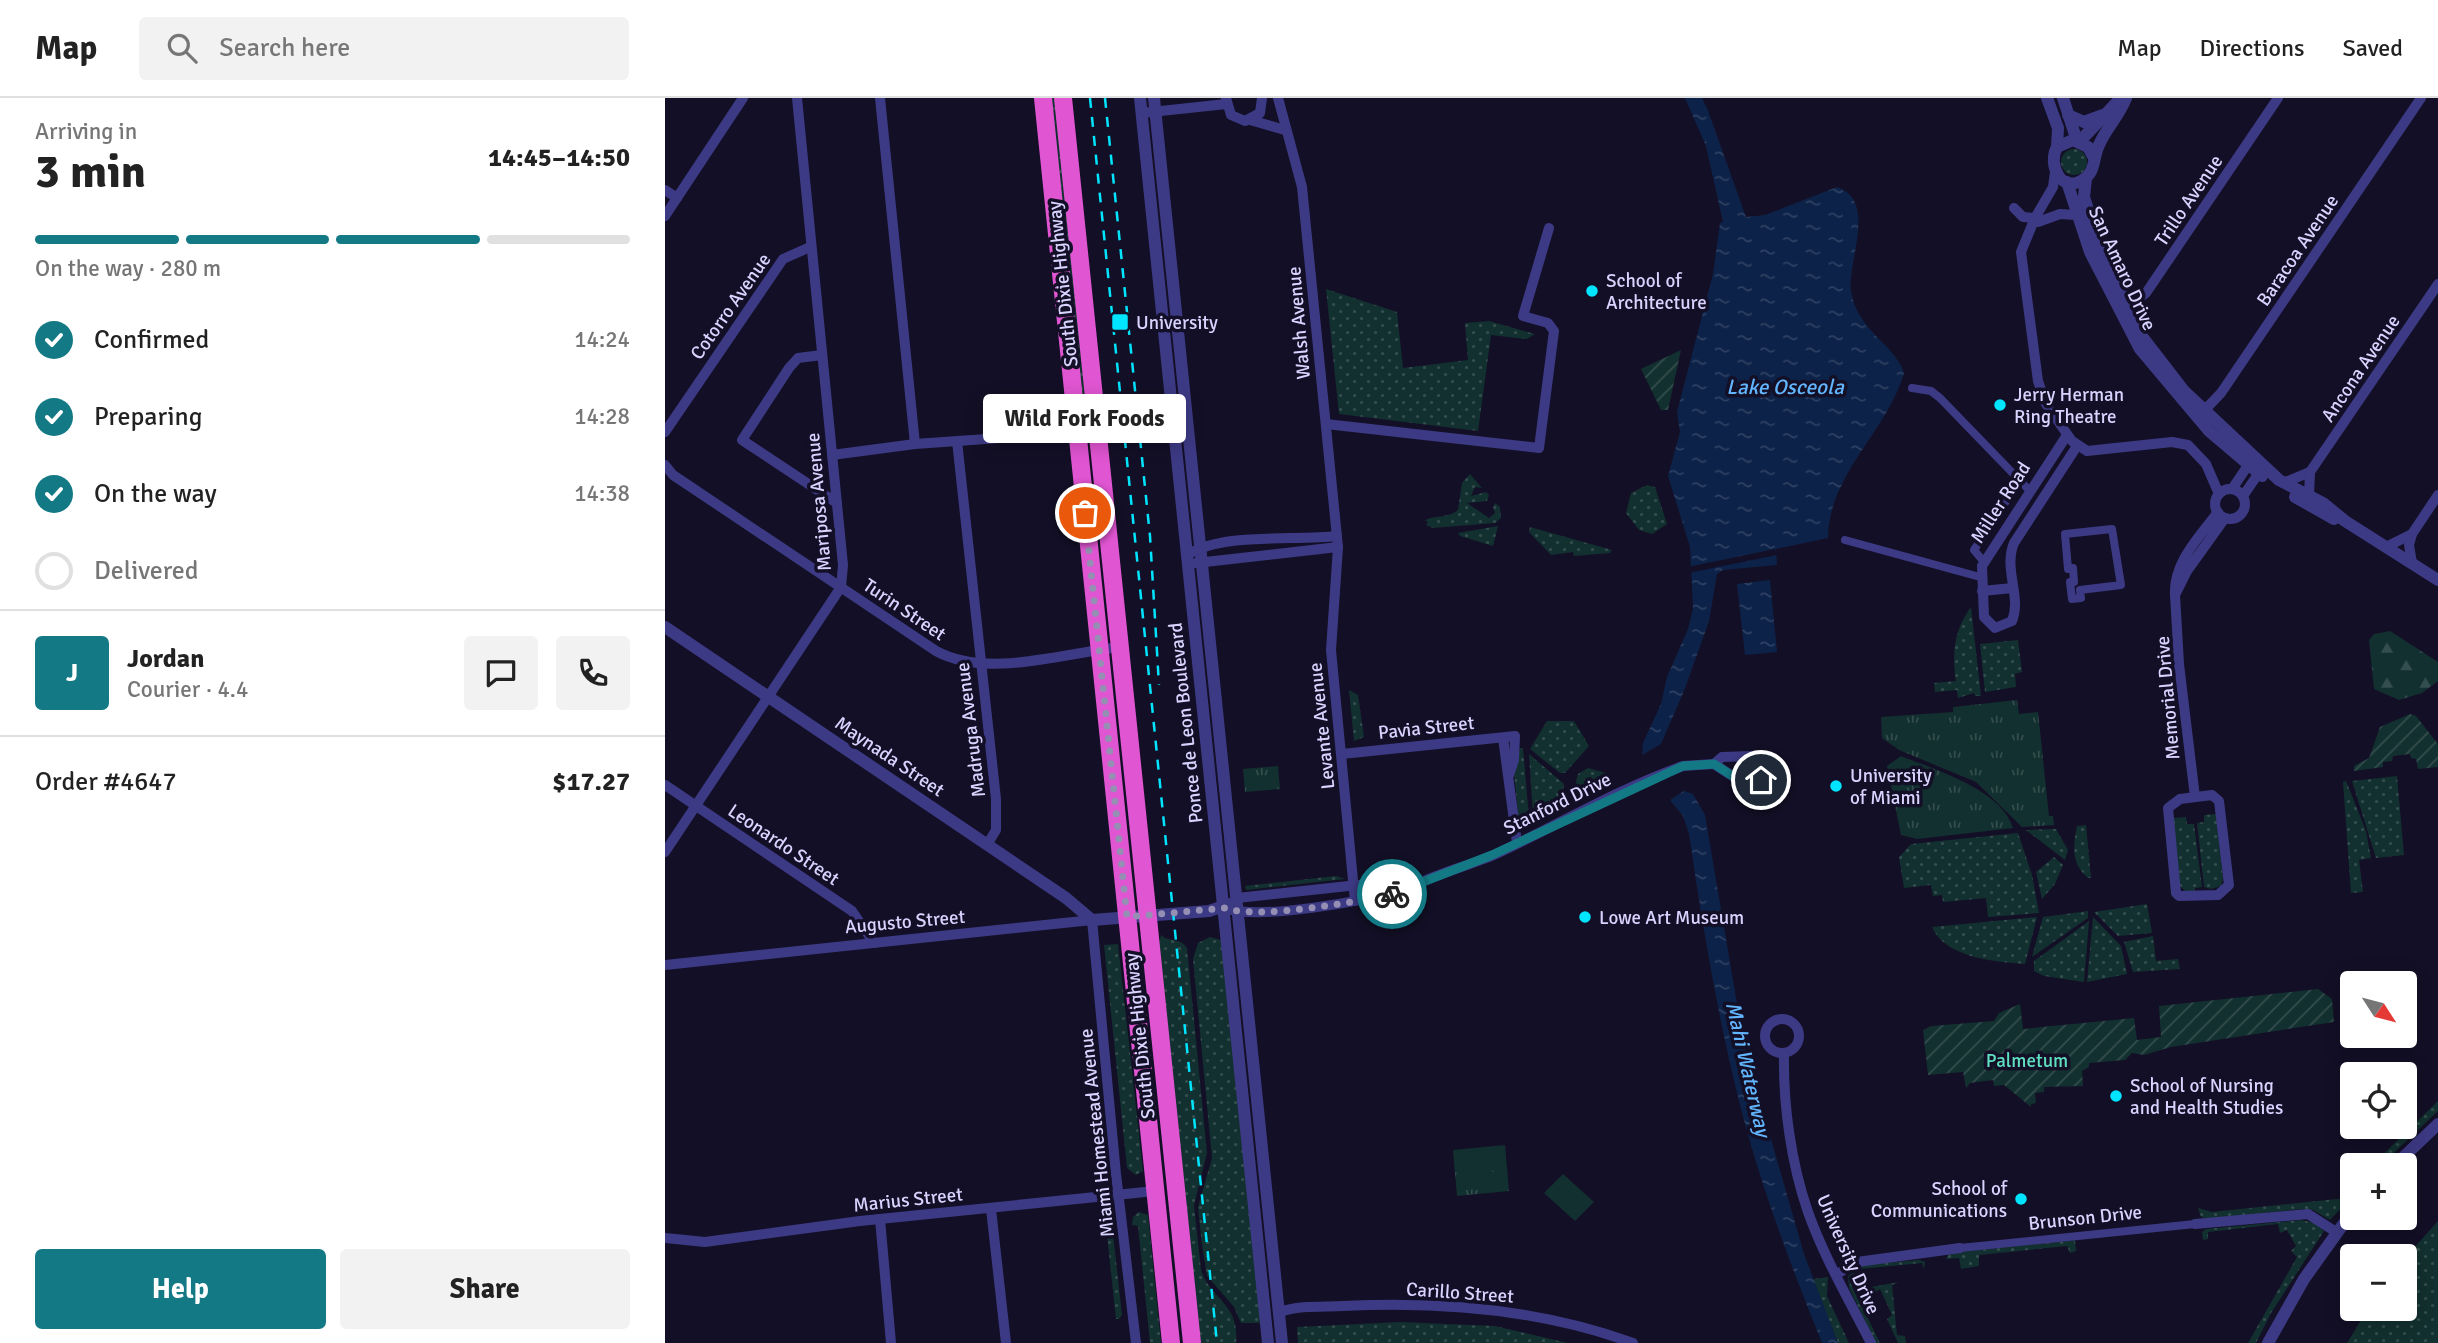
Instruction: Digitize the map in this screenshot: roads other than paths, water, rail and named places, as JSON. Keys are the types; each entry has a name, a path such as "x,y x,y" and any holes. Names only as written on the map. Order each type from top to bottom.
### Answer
{"highway":[{"name":"South Dixie Highway","path":"1043,98 1171,1343"},
{"name":"South Dixie Highway","path":"1063,98 1192,1343"},
{"path":"1173,1159 1168,1173 1155,1191 1169,1202 1180,1224"}],"street":[{"path":"665,216 743,98"},
{"name":"Mariposa Avenue","path":"665,852 841,587 843,565 797,98"},
{"path":"880,98 915,444"},
{"name":"Ponce de Leon Boulevard","path":"1140,98 1225,908 1247,1059 1282,1343"},
{"name":"Ponce de Leon Boulevard","path":"1154,98 1237,898 1247,1059"},
{"path":"1250,120 1260,113 1262,98"},
{"name":"Walsh Avenue","path":"1278,98 1302,187 1338,541"},
{"path":"2047,98 2058,128 2057,147 2052,163 2055,172 2053,187 2022,248 2039,386 2046,404 2077,446 2090,451 2180,442 2195,450 2226,491 2243,496"},
{"path":"2063,98 2079,141 2088,147 2094,158"},
{"path":"2057,147 2065,142 2079,141 2121,98"},
{"path":"2055,172 2066,182 2080,182 2087,178 2092,171 2100,141 2126,98"},
{"name":"Trillo Avenue","path":"2122,304 2146,293 2278,98"},
{"name":"Baracoa Avenue","path":"2200,414 2221,393 2421,98"},
{"path":"1142,113 1226,101 1235,119 1250,120 1285,130"},
{"path":"2068,115 2084,122 2105,114"},
{"name":"San Amaro Drive","path":"2087,178 2083,192 2090,219 2122,304"},
{"path":"2034,224 2066,182"},
{"name":"San Amaro Drive","path":"2066,182 2090,252 2145,340 2200,414 2256,466 2317,509 2345,521"},
{"path":"665,190 677,198"},
{"path":"2014,208 2034,224"},
{"path":"2034,224 2060,214 2076,215"},
{"path":"1326,424 1539,448 1554,331 1548,323 1523,316 1549,228"},
{"name":"Cotorro Avenue","path":"665,432 783,259 810,247"},
{"name":"Ancona Avenue","path":"2310,472 2438,284"},
{"path":"822,355 798,358 742,440 837,503"},
{"path":"1912,388 1931,391 1940,398 2030,491"},
{"path":"832,455 915,444 1099,431"},
{"name":"Miller Road","path":"2067,435 1984,562 1980,577 1984,617 1995,628 2013,621 2016,612 2009,560 2014,543 2077,446"},
{"name":"Madruga Avenue","path":"957,441 996,814 996,830 987,845"},
{"name":"Turin Street","path":"665,465 674,475 940,654 960,662 979,665 1120,648"},
{"path":"2256,466 2243,496 2245,505 2242,513 2234,518 2222,515 2215,504 2256,466"},
{"name":"San Amaro Drive","path":"2256,466 2309,496 2436,581"},
{"path":"2283,483 2310,472 2309,496"},
{"path":"1984,562 1974,550 2019,480"},
{"path":"2412,563 2409,545 2412,534 2438,495"},
{"name":"Memorial Drive","path":"2195,797 2179,664 2174,580 2179,566 2222,515"},
{"path":"2112,529 2121,585 2080,590 2081,598 2072,599 2070,582 2074,582 2073,568 2069,569 2065,534 2112,529"},
{"path":"2386,547 2412,534"},
{"path":"1188,561 1200,546 1293,536 1338,541"},
{"path":"1845,540 1980,577"},
{"path":"1188,561 1235,557 1338,541"},
{"name":"Levante Avenue","path":"1338,541 1331,641 1355,901"},
{"path":"1234,542 1235,557"},
{"path":"1982,591 2013,588"},
{"name":"Maynada Street","path":"665,627 1066,898 1093,920"},
{"name":"Pavia Street","path":"1342,754 1509,737 1514,760 1510,775 1517,844"},
{"name":"Stanford Drive","path":"1148,916 1225,908 1238,913 1305,907 1355,901 1406,890 1418,882 1448,874 1517,844 1670,771 1691,765 1714,764"},
{"name":"Leonardo Street","path":"665,785 852,911 874,943"},
{"path":"2212,795 2219,801 2229,885 2218,895 2183,897 2175,893 2167,813 2175,801 2195,797 2212,795"},
{"name":"Stanford Drive","path":"1237,898 1404,880 1418,882"},
{"path":"1225,908 1237,898"},
{"name":"Augusto Street","path":"665,965 1148,916"},
{"name":"Miami Homestead Avenue","path":"1093,920 1136,1343"},
{"name":"University Drive","path":"1784,1053 1796,1167 1815,1230 1871,1343"},
{"path":"2408,1153 2438,1124"},
{"name":"Ponce de Leon Boulevard","path":"1254,1125 1268,1340"},
{"name":"Marius Street","path":"665,1238 705,1242 880,1219 1155,1191"},
{"path":"991,1209 1006,1343"},
{"name":"Brunson Drive","path":"1836,1274 1857,1262 1960,1248 2308,1214 2336,1232"},
{"path":"880,1219 891,1343"},
{"path":"2267,1343 2294,1295 2340,1227"},
{"name":"Carillo Street","path":"1280,1312 1366,1305 1452,1306 1559,1321 1633,1343"},
{"path":"1268,1340 1271,1324 1280,1312"}],"water":[{"name":"Lake Osceola","path":"1685,98 1702,98 1746,217 1765,215 1837,187 1849,194 1856,205 1858,218 1851,278 1855,305 1868,327 1893,354 1904,373 1885,415 1838,493 1828,538 1776,549 1777,565 1723,570 1717,574 1709,621 1684,691 1661,744 1642,755 1643,743 1661,704 1667,677 1688,629 1693,609 1690,547 1668,476 1680,432 1677,412 1713,274 1720,223 1723,222 1706,146"},
{"path":"1770,580 1777,652 1745,655 1737,584"},
{"name":"Mahi Waterway","path":"1684,791 1693,794 1705,815 1744,1045 1804,1254 1838,1343 1822,1343 1776,1224 1747,1132 1717,1001 1689,834 1683,816 1670,800"}],"railway":[{"path":"1090,98 1217,1343"},
{"path":"1105,98 1150,536 1159,685"}],"place":[{"name":"School of Architecture","path":"1592,291"},
{"name":"University","path":"1120,322"},
{"name":"Jerry Herman Ring Theatre","path":"2000,405"},
{"name":"Wild Fork Foods","path":"1085,513"},
{"name":"University of Miami","path":"1836,786"},
{"name":"Lowe Art Museum","path":"1585,917"},
{"name":"School of Nursing and Health Studies","path":"2116,1096"},
{"name":"School of Communications","path":"2021,1199"}],"park label":[{"name":"Palmetum","path":"2027,1060"}]}
